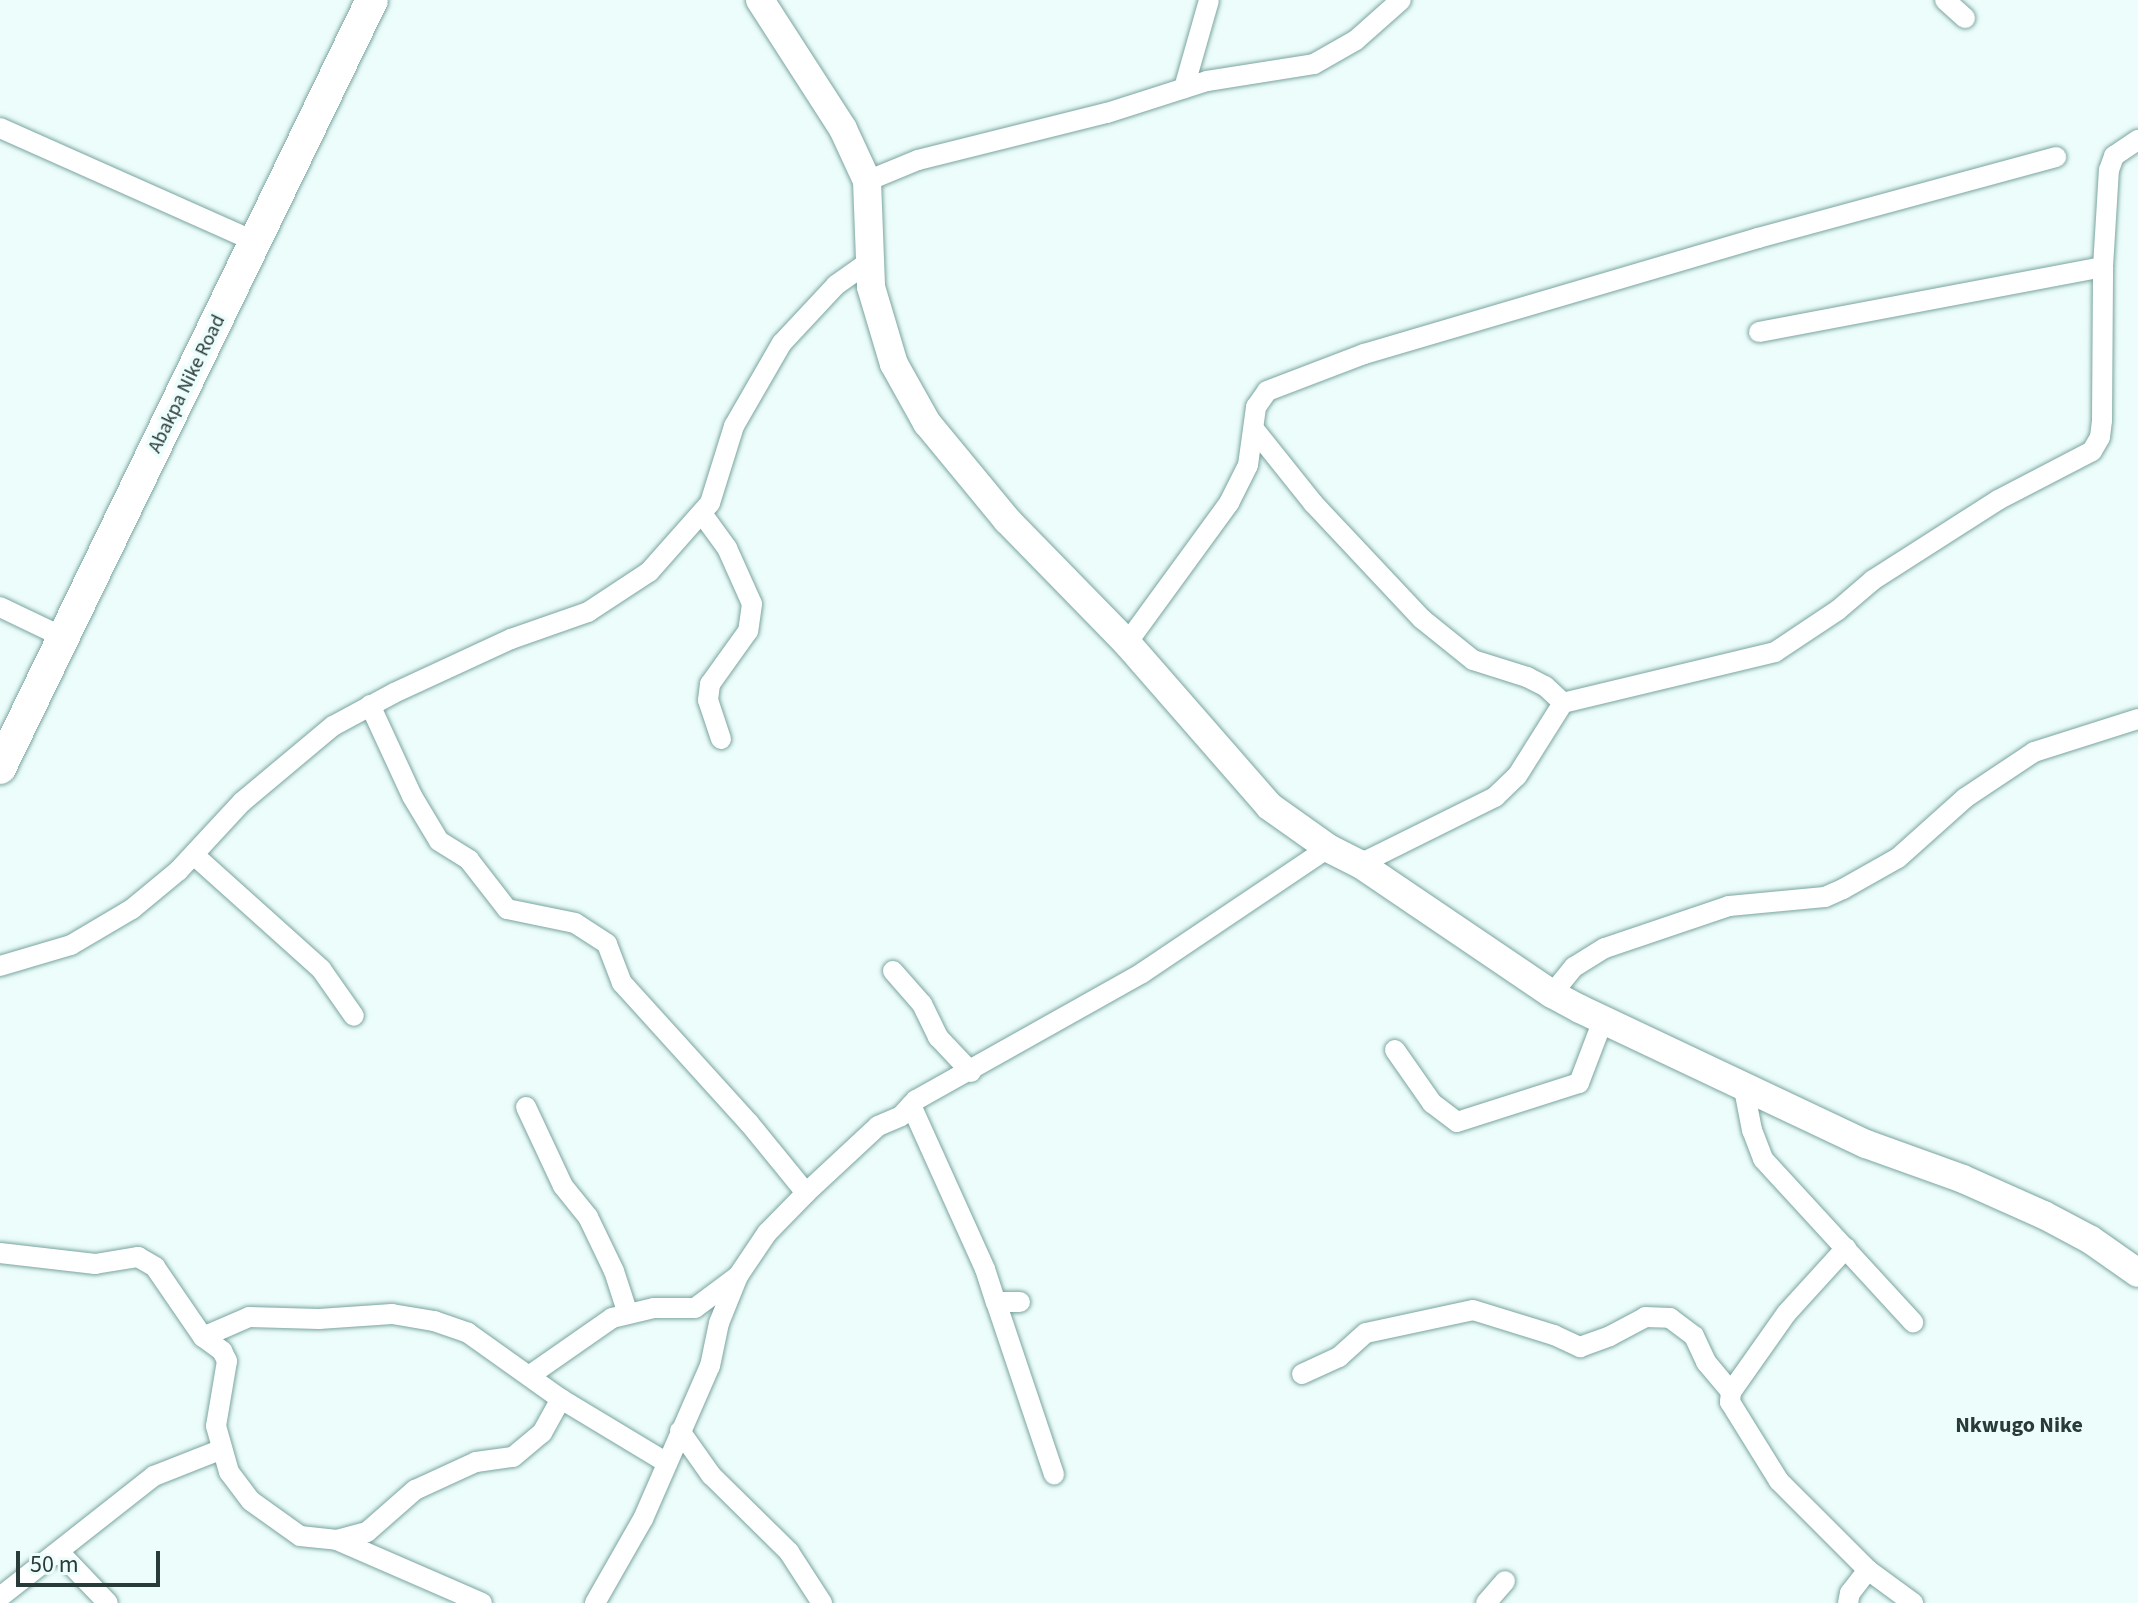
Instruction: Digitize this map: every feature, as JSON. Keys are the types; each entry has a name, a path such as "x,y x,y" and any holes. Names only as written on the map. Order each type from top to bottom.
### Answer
{"main road":[{"name":"Abakpa Nike Road","path":"0,768 372,0"}],"street":[{"path":"760,0 843,129 867,181 871,287 887,346 900,378 927,423 1007,520 1127,643 1269,806 1552,994 1744,1089 1866,1144 1963,1179 2044,1215 2091,1240 2138,1273"},
{"path":"1184,88 1209,0"},
{"path":"867,181 918,160 1107,113 1184,88 1314,64 1356,40 1401,0"},
{"path":"1945,0 1965,18"},
{"path":"0,128 254,241"},
{"path":"1360,864 1495,797 1517,776 1563,703 1775,652 1838,610 1873,580 1998,500 2092,451 2100,437 2102,420 2103,267 2109,170 2114,156 2138,140"},
{"path":"1127,643 1229,503 1248,465 1256,407 1267,391 1364,354 1758,238 2056,157"},
{"path":"0,966 71,945 111,923 163,885 242,802 313,740 370,705 511,639 602,606 649,572 703,515 716,491 741,410 782,343 836,285 870,261"},
{"path":"1759,332 2103,267"},
{"path":"1254,429 1313,503 1422,619 1473,660 1527,677 1545,686 1563,703"},
{"path":"703,515 727,548 752,604 753,618 748,631 710,684 708,700 721,739"},
{"path":"0,607 63,637"},
{"path":"370,705 412,796 439,841 469,860 507,909 575,923 607,944 622,983 749,1123 806,1193"},
{"path":"1552,994 1574,967 1605,948 1729,906 1825,897 1843,889 1898,858 1965,798 2034,752 2138,719"},
{"path":"595,1603 635,1536 710,1366 719,1323 738,1276 767,1233 878,1126 901,1116 911,1105 1142,973 1328,848"},
{"path":"194,855 321,969 354,1016"},
{"path":"893,971 922,1004 938,1037 971,1072"},
{"path":"1395,1050 1432,1103 1457,1122 1579,1083 1603,1020"},
{"path":"1744,1089 1752,1130 1763,1159 1913,1322"},
{"path":"911,1105 985,1269 1054,1474"},
{"path":"526,1107 563,1186 588,1217 614,1271 628,1314"},
{"path":"1846,1248 1786,1314 1731,1392 1730,1402 1779,1481 1868,1570 1913,1603"},
{"path":"0,1253 95,1264 138,1257 155,1267 203,1337 222,1351 227,1361 216,1409 220,1450 242,1492 277,1523 300,1536 337,1540 482,1603"},
{"path":"529,1376 612,1318 654,1308 695,1308 738,1276"},
{"path":"996,1302 1020,1302"},
{"path":"1302,1374 1339,1357 1366,1333 1473,1310 1554,1335 1580,1347 1610,1336 1645,1317 1670,1318 1694,1336 1706,1362 1731,1392"},
{"path":"203,1337 249,1317 319,1319 392,1314 434,1321 468,1333 561,1399 667,1463"},
{"path":"337,1540 367,1532 422,1486 476,1462 513,1457 542,1433 561,1399"},
{"path":"680,1431 711,1475 789,1552 822,1603"},
{"path":"0,1597 60,1553 154,1476 220,1450"},
{"path":"60,1553 108,1603"},
{"path":"1848,1603 1850,1593 1868,1570"},
{"path":"1486,1603 1505,1581"}],"district":[{"name":"Nkwugo Nike","path":"2019,1426"}]}
